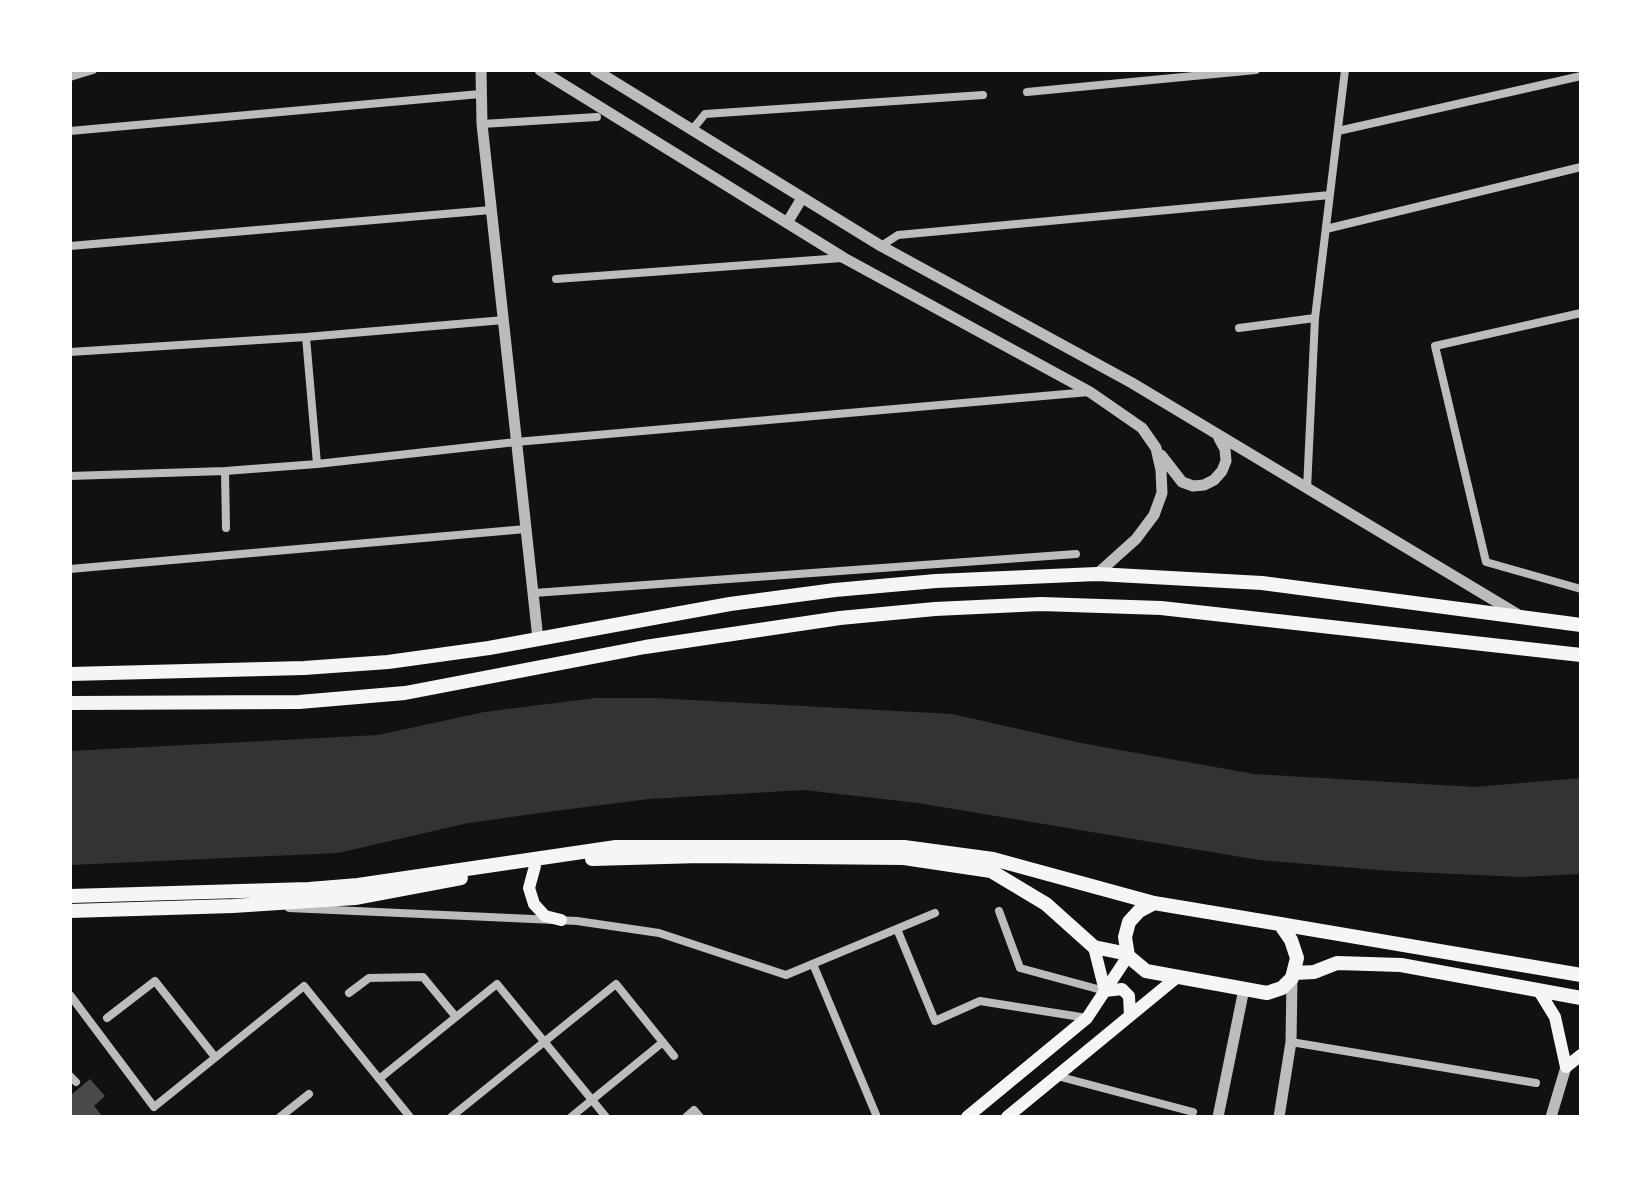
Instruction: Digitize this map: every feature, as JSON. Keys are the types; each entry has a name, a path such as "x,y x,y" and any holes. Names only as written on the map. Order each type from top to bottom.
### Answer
{"main road":[{"path":"70,674 360,664 489,648 730,604 835,590 936,581 1097,574 1262,583 1581,625"},
{"path":"935,609 936,581"},
{"path":"70,703 299,702 405,693 645,647 840,618 1041,604 1161,608 1581,655"},
{"path":"70,896 358,885 583,850 714,845 904,847 993,859 1154,903 1581,975"},
{"path":"70,911 233,906 355,898 535,866 603,858 904,858 991,871 1046,904 1094,947 1128,955 1146,971 1176,978 1267,993 1282,988 1294,976 1337,963 1401,965 1581,998"},
{"path":"535,866 529,888 534,904 545,916 561,920"},
{"path":"967,1117 1087,1018 1128,955 1125,937 1129,922 1139,911 1154,903"},
{"path":"1280,924 1297,958 1294,976"},
{"path":"1094,947 1105,991"},
{"path":"1007,1117 1176,978"},
{"path":"1105,991 1122,989 1129,996 1130,1016"},
{"path":"1539,991 1555,1017 1566,1067 1581,1055"}],"street":[{"path":"70,77 93,70"},
{"path":"481,70 482,124 538,639"},
{"path":"540,70 844,258 1090,392 1142,428 1182,482 1193,486 1204,485 1222,471 1226,461 1225,449 1212,432"},
{"path":"595,70 881,246 1132,383 1521,617"},
{"path":"1027,92 1256,70"},
{"path":"1307,489 1315,318 1345,70"},
{"path":"1338,131 1581,76"},
{"path":"70,131 480,94"},
{"path":"692,130 705,114 983,95"},
{"path":"482,124 597,117"},
{"path":"1326,229 1581,167"},
{"path":"881,246 898,235 1330,195"},
{"path":"787,223 802,198"},
{"path":"70,246 491,210"},
{"path":"556,279 844,258"},
{"path":"1581,313 1435,346 1486,562 1581,589"},
{"path":"1239,328 1315,318"},
{"path":"70,352 504,320"},
{"path":"306,337 317,464"},
{"path":"70,476 225,471 317,464 516,442 1090,392"},
{"path":"1097,574 1136,539 1154,515 1162,493 1156,448"},
{"path":"225,471 226,528"},
{"path":"70,569 526,529"},
{"path":"534,593 1076,554"},
{"path":"233,906 561,920 659,933 786,975 935,913"},
{"path":"999,911 1020,968 1105,991"},
{"path":"897,929 935,1021 980,1001 1087,1018"},
{"path":"813,964 877,1117"},
{"path":"1279,1117 1291,1042 1294,976"},
{"path":"349,993 369,978 423,977 456,1017"},
{"path":"107,1018 155,981 215,1057"},
{"path":"379,1079 497,984 606,1117"},
{"path":"451,1117 616,984 674,1056"},
{"path":"70,995 154,1107 304,986 410,1117"},
{"path":"1218,1117 1244,989"},
{"path":"571,1117 663,1042"},
{"path":"1291,1042 1536,1083"},
{"path":"1551,1117 1566,1067"},
{"path":"1057,1076 1193,1112"},
{"path":"280,1117 309,1094"},
{"path":"686,1117 694,1110 700,1117"}],"shaded area":[{"path":"595,698 654,698 952,714 1081,743 1254,774 1475,787 1581,778 1581,874 1521,877 1390,871 1259,860 918,803 804,790 649,799 554,811 468,823 338,853 70,865 70,751 378,735 484,712"}],"building":[{"path":"90,1079 105,1096 94,1106 103,1117 70,1117 70,1096"}]}
